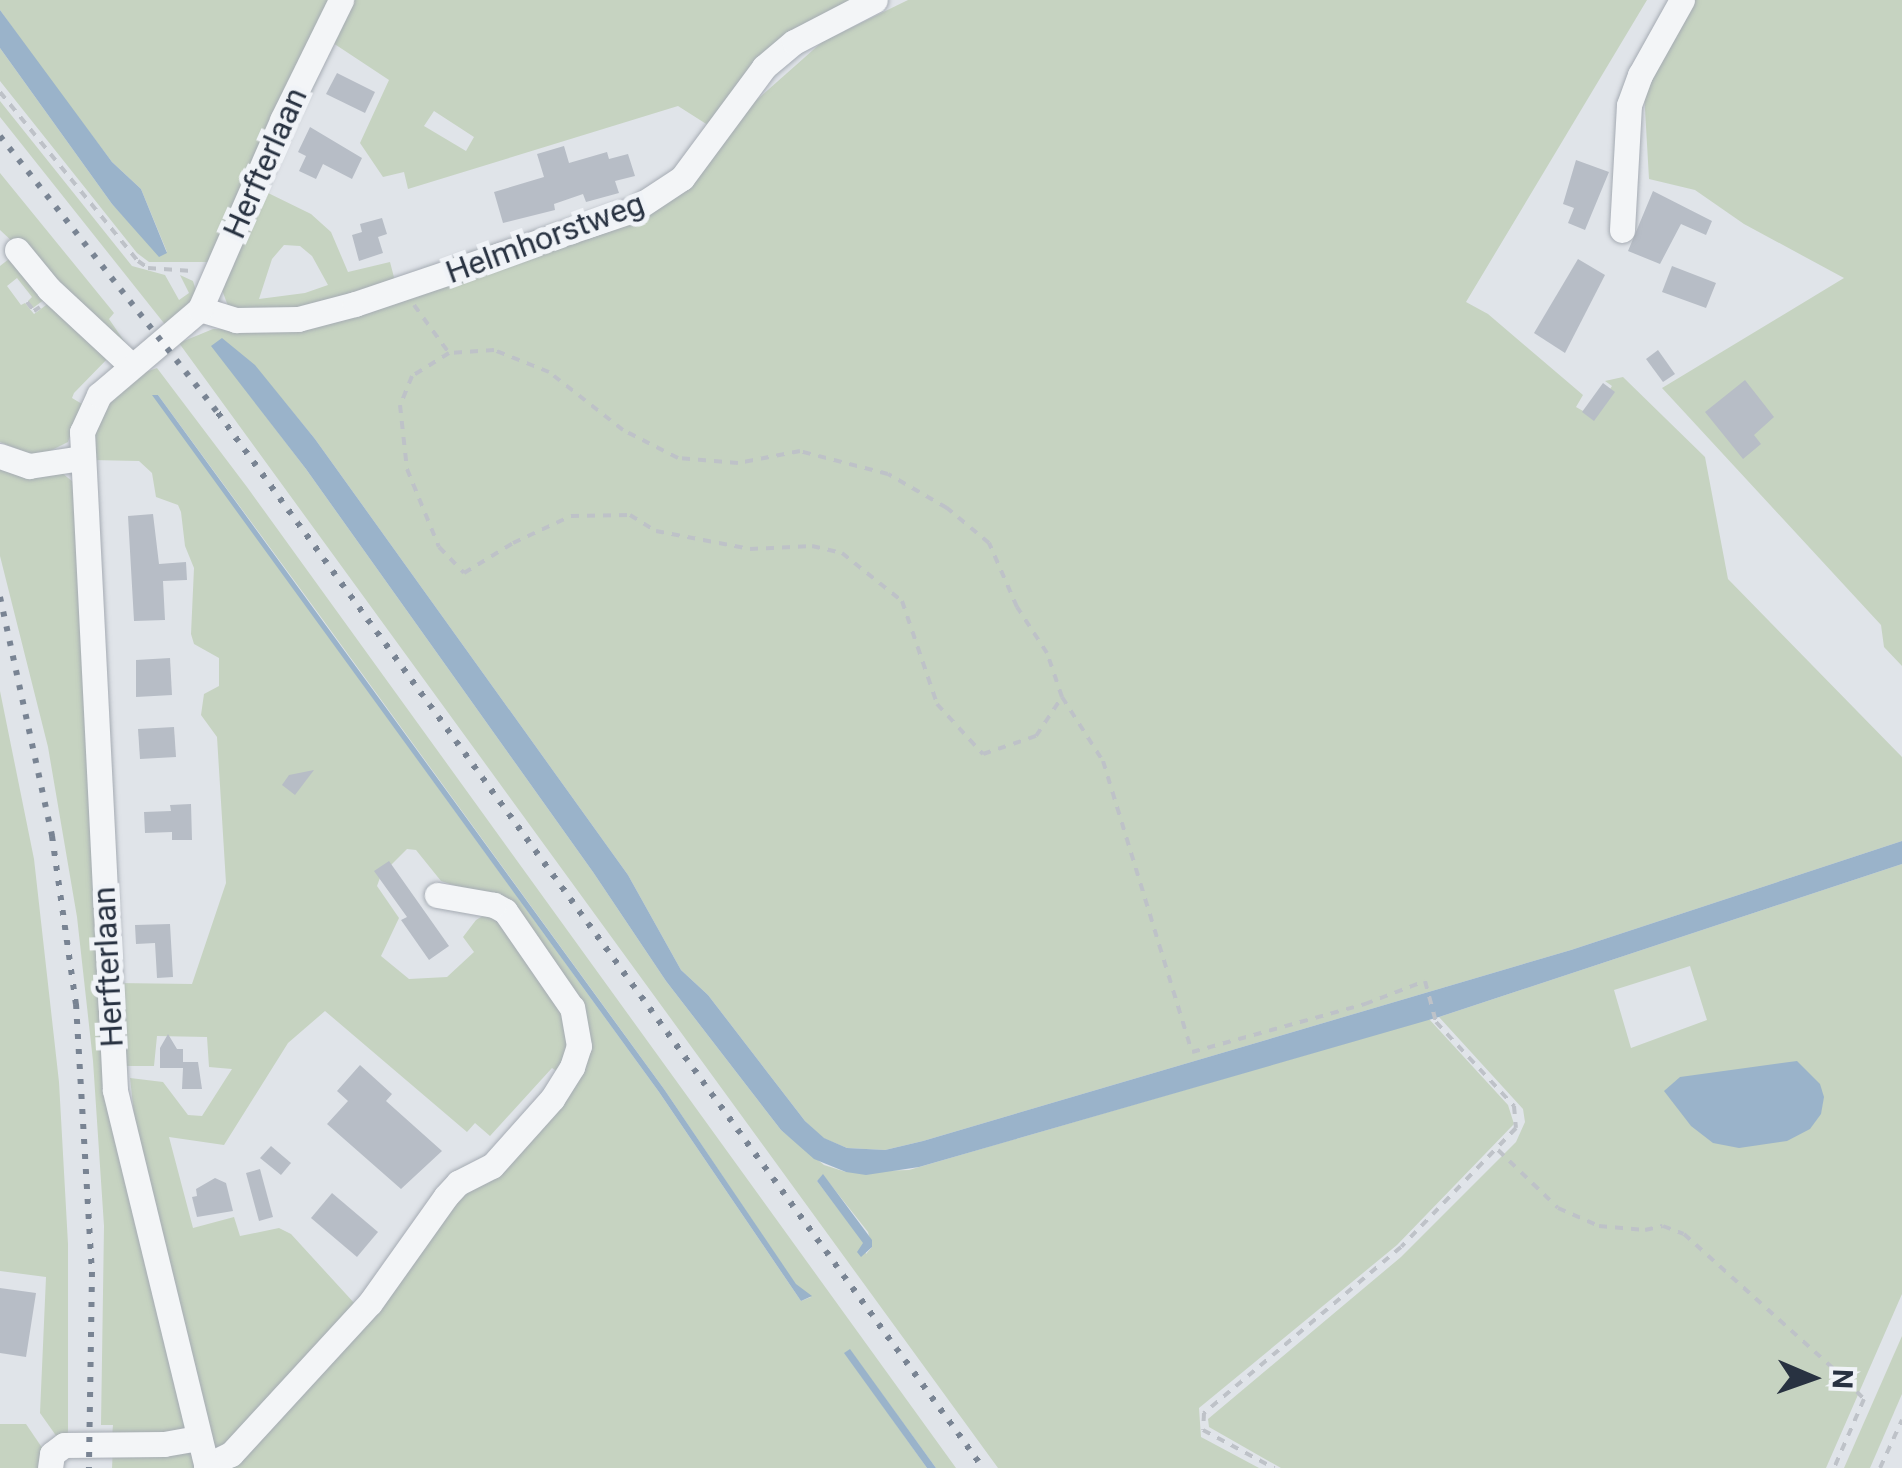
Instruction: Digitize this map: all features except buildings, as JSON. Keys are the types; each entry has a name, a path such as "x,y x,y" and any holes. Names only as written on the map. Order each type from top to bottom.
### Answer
{"street":[{"name":"Herfterlaan","path":"341,0 264,160 200,310 99,396 82,432 115,1090 207,1467 231,1454 370,1303 446,1196 458,1183 492,1166 552,1099 572,1067 578,1046 572,1008 505,911 494,905 437,895"},
{"name":"Helmhorstweg","path":"200,310 236,320 298,318 635,210 682,178 764,67 828,21 874,0"},
{"path":"1622,230 1629,106 1640,75 1682,0"},
{"path":"17,250 48,288 132,366"},
{"path":"0,456 29,466 81,458"},
{"path":"50,1468 57,1447 73,1443 164,1444 198,1438"}],"path":[{"path":"0,92 138,262 148,268 190,270 214,283"},
{"path":"395,290 415,307 449,353"},
{"path":"27,302 32,309"},
{"path":"1062,697 1036,736 983,754 937,704 902,601 842,552 812,546 750,549 656,531 630,515 570,516 512,543 464,573 438,547 407,469 400,405 412,376 449,353 494,350 549,372 624,430 678,458 738,463 800,451 888,474 947,508 989,543 1017,607 1047,654 1062,697 1103,762 1192,1052 1365,1004 1424,982 1436,1022 1514,1106 1516,1128 1401,1247 1204,1414 1203,1430 1274,1468"},
{"path":"1498,1150 1558,1208 1599,1226 1645,1230 1664,1226 1684,1234 1834,1369 1864,1400 1834,1468"},
{"path":"1880,1468 1902,1420"}],"green space":[{"path":"0,0 331,0 213,262 149,262 137,253 0,81 0,48 112,204 154,249 167,252 141,189 112,162 42,69 0,10"},
{"path":"353,0 855,0 711,127 678,106 408,189 404,172 383,177 360,143 389,80 330,41","holes":["434,111 474,137 466,151 424,126"]},
{"path":"908,0 1647,0 1466,302 1488,314 1583,395 1576,407 1592,416 1612,386 1605,381 1623,377 1705,457 1728,579 1902,757 1902,841 1571,950 923,1141 885,1150 847,1148 823,1138 805,1121 708,995 681,970 628,875 315,439 254,365 212,346 306,469 666,981 781,1130 824,1165 846,1172 909,1170 1429,1019 1508,1105 1514,1124 1397,1245 1199,1408 1201,1437 1259,1468 998,1468 179,343 213,329 257,329 616,225 822,42","holes":["823,1175 868,1232 872,1247 866,1254 864,1243 817,1181"]},
{"path":"1693,0 1902,0 1902,666 1884,647 1881,625 1662,388 1844,278 1744,224 1695,190 1649,179 1644,92"},
{"path":"0,101 132,266 165,275 179,300 189,293 180,275 193,281 197,294 167,327 0,117"},
{"path":"0,173 114,313 109,319 133,354 0,230"},
{"path":"262,190 311,214 331,232 348,272 390,262 396,285 332,306 255,314 228,306 222,290","holes":["284,245 300,246 312,256 328,285 305,293 259,299 272,259"]},
{"path":"14,255 49,296 33,308 28,301 32,297 17,278 7,286 21,305 25,303 34,314 53,300 112,354 74,393 72,398 82,404 68,442 38,457 0,442 0,266"},
{"path":"157,368 247,487 956,1468 936,1468 850,1350 845,1353 927,1468 225,1468 356,1329 462,1190 487,1180 554,1109 580,1067 585,1040 576,997 509,904 441,881 416,850 407,849 381,875 377,886 399,918 381,956 409,979 447,977 474,952 463,937 476,920 486,914 499,917 568,1014 573,1039 569,1057 558,1072 552,1068 490,1136 475,1123 467,1132 325,1011 288,1043 224,1145 169,1137 193,1228 234,1217 240,1236 279,1228 291,1234 356,1305 215,1455 189,1375 142,1187 130,1078 163,1082 188,1115 202,1116 232,1069 209,1067 207,1037 157,1036 154,1066 120,1066 117,983 192,984 226,883 217,737 201,715 204,694 219,686 219,658 194,644 191,634 194,568 185,546 181,512 178,505 156,497 152,473 139,461 92,460 94,431 106,407 140,374","holes":["153,395 158,395 664,1089 796,1285 811,1297 801,1301 659,1092"]},
{"path":"0,465 61,472 73,482 105,1048 187,1420 184,1431 112,1437 113,1425 101,1425 104,1226 93,1061 77,917 48,747 0,556"},
{"path":"0,691 34,859 59,1082 68,1244 68,1434 57,1437 40,1413 46,1277 0,1271"},
{"path":"1902,864 1902,1294 1826,1468 1281,1468 1209,1427 1208,1419 1401,1257 1516,1142 1525,1122 1523,1109 1439,1017","holes":["1690,966 1707,1020 1631,1048 1614,990"]},
{"path":"1902,1336 1902,1394 1870,1468 1844,1468"},
{"path":"0,1424 26,1424 45,1452 43,1468 0,1468"},
{"path":"113,1447 192,1451 200,1468 112,1468"}],"water":[{"path":"0,10 112,162 141,189 167,253 159,257 112,204 0,48"},
{"path":"222,338 255,365 315,439 628,875 681,970 708,995 805,1121 824,1138 847,1148 885,1150 923,1141 1571,950 1902,841 1902,864 1439,1017 919,1167 866,1175 846,1172 814,1159 781,1130 666,981 306,469 211,346"},
{"path":"152,395 158,395 664,1089 796,1284 812,1296 801,1301 659,1092"},
{"path":"1797,1061 1820,1084 1824,1097 1821,1114 1810,1129 1787,1141 1739,1148 1713,1143 1691,1126 1664,1091 1680,1077"},
{"path":"823,1174 872,1240 872,1247 861,1257 857,1252 863,1243 817,1181"},
{"path":"850,1349 936,1468 927,1468 844,1353"}],"railway":[{"path":"0,136 218,413 983,1468"},
{"path":"0,597 52,836 76,1004 92,1272 89,1468"}]}
